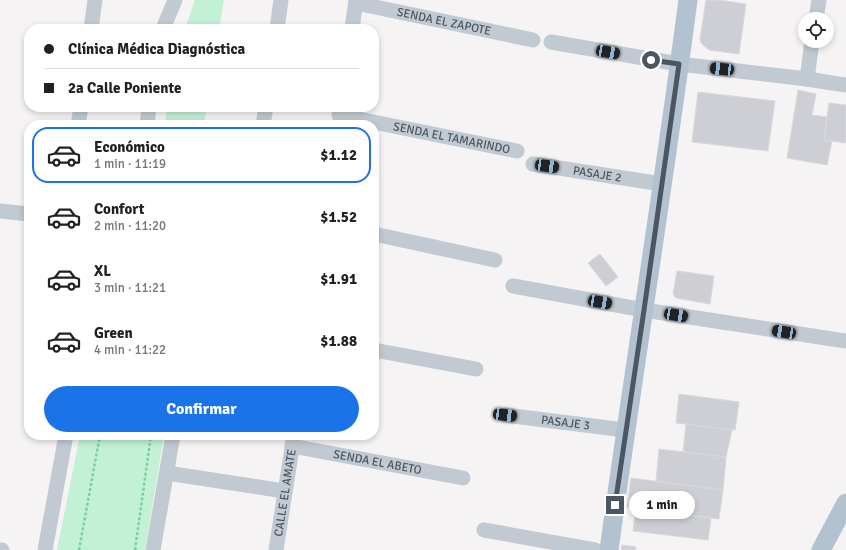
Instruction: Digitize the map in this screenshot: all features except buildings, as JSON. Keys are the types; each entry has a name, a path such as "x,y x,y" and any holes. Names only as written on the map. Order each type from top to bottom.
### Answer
{"main road":[{"path":"609,550 625,430 644,310 688,0"},
{"path":"821,550 846,503"}],"street":[{"path":"92,24 95,0"},
{"path":"164,24 167,0"},
{"path":"165,24 175,0"},
{"path":"278,24 281,0"},
{"path":"817,12 819,0"},
{"path":"353,24 356,2"},
{"name":"SENDA EL ZAPOTE","path":"356,2 533,40"},
{"path":"551,42 679,64 846,85"},
{"path":"807,79 811,48"},
{"name":"SENDA EL TAMARINDO","path":"339,116 359,120"},
{"name":"SENDA EL TAMARINDO","path":"379,124 517,151"},
{"name":"PASAJE 2","path":"533,164 662,184"},
{"path":"0,210 24,213"},
{"path":"379,235 495,260"},
{"path":"512,286 644,310 846,341"},
{"path":"379,351 476,369"},
{"name":"PASAJE 3","path":"505,415 625,430"},
{"path":"45,550 65,440"},
{"path":"153,550 172,440"},
{"name":"SENDA EL ABETO","path":"293,440 463,478"},
{"name":"CALLE EL AMATE","path":"276,550 293,440"},
{"path":"167,473 284,491"},
{"path":"484,530 595,550"}],"path":[{"path":"79,550 99,440"},
{"path":"134,550 151,440"}],"green space":[{"path":"195,0 224,0 220,24 187,24"},
{"path":"166,112 206,112 205,120 166,120"},
{"path":"79,440 163,440 145,550 57,550"}],"route":[{"path":"615,505 679,64 651,60"}]}
